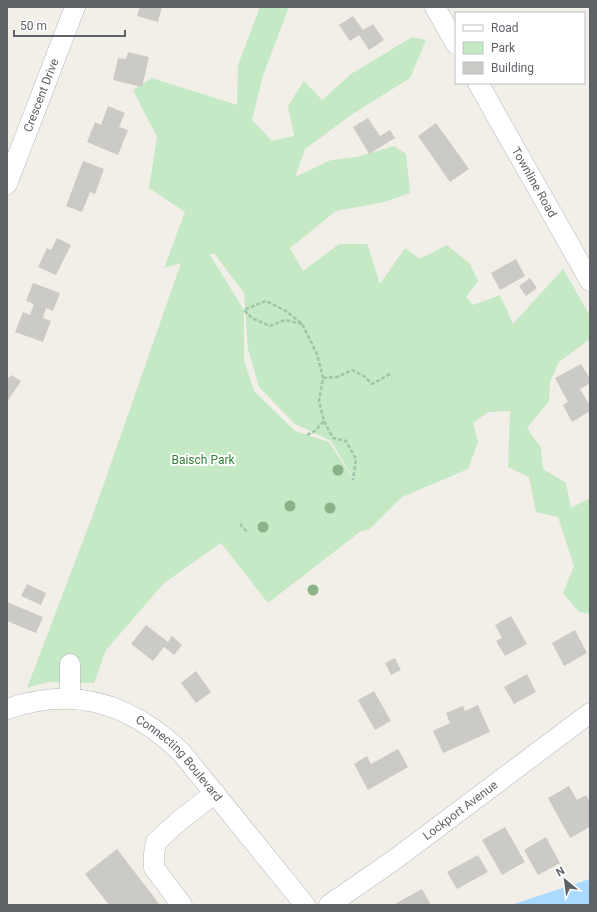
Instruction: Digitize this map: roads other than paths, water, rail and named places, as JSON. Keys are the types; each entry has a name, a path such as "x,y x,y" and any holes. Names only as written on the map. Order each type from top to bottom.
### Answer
{"street":[{"name":"Crescent Drive","path":"7,184 75,7"},
{"path":"435,7 455,42"},
{"name":"Townline Road","path":"479,84 590,281"},
{"path":"70,664 70,698"},
{"name":"Connecting Boulevard","path":"7,709 40,700 70,698 108,705 141,720 168,740 181,752 305,905"},
{"name":"Lockport Avenue","path":"329,905 394,860 590,713"},
{"path":"182,905 154,868 156,842 179,821 215,793"}],"water":[{"path":"590,879 590,905 511,905"}],"park label":[{"name":"Baisch Park","path":"203,460"}]}
